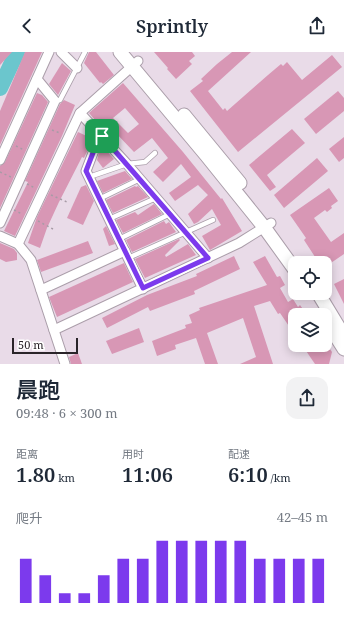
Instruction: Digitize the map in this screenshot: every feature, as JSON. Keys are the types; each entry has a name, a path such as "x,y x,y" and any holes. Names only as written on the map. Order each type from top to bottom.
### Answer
{"main road":[{"path":"120,52 134,60 216,153 267,225 288,259"},
{"path":"267,225 294,256"},
{"path":"322,300 344,336"},
{"path":"332,329 344,349"}],"street":[{"path":"0,160 49,52"},
{"path":"61,52 77,68"},
{"path":"18,244 80,113 134,60"},
{"path":"0,223 55,101 37,79"},
{"path":"80,113 127,164 208,258"},
{"path":"102,136 96,145 86,171 143,288"},
{"path":"54,330 239,244 267,225"},
{"path":"0,236 18,244 31,260 65,364"},
{"path":"41,290 126,255"}],"lane":[{"path":"55,101 60,100 85,52"},
{"path":"89,177 127,164 145,162 155,153"},
{"path":"100,199 140,179"},
{"path":"109,219 156,198"},
{"path":"119,239 170,214"},
{"path":"126,255 186,233 213,220"}],"path":[{"path":"43,126 68,137"},
{"path":"0,172 67,202"}],"building":[{"path":"0,52 12,52 0,65"},
{"path":"25,52 42,52 0,145 0,111"},
{"path":"89,52 96,52 114,75 103,84 101,82 100,83 84,63"},
{"path":"154,52 192,52 195,56 189,61 192,64 176,79"},
{"path":"232,52 251,52 208,91 223,110 225,108 227,111 281,64 283,66 287,62 302,80 332,55 342,67 238,152 190,91 203,81 201,79"},
{"path":"62,63 71,71 58,95 49,84"},
{"path":"123,83 183,152 221,199 222,198 242,231 210,250 202,236 221,225 212,209 194,224 188,214 208,195 198,185 175,201 169,193 191,177 181,164 163,182 153,172 168,158 152,138 134,152 113,130 108,135 89,113","holes":["125,108 139,124 128,133 113,118"]},
{"path":"338,91 344,98 344,111 316,134 304,119"},
{"path":"37,93 42,95 48,102 0,208 0,166 5,162"},
{"path":"64,100 75,105 15,236 4,231 28,182 25,181 60,104"},
{"path":"292,129 305,143 267,175 276,187 270,191 249,165"},
{"path":"78,132 93,139 59,202 40,248 28,243 37,217"},
{"path":"344,137 344,158 339,162 329,149"},
{"path":"105,149 114,159 103,168 97,160 99,153"},
{"path":"317,158 328,171 284,208 274,195"},
{"path":"125,171 132,179 103,193 97,181"},
{"path":"86,185 94,201 83,225 67,218 81,187"},
{"path":"135,186 138,186 148,197 113,213 106,200"},
{"path":"329,188 338,201 331,206 332,208 327,212 325,210 314,218 331,242 344,233 344,254 332,262 332,256 314,256 304,240 306,238 290,215"},
{"path":"154,204 162,214 123,233 116,220 135,212 138,215"},
{"path":"164,221 166,224 169,222 176,232 132,252 126,240"},
{"path":"106,226 115,244 109,246 103,229"},
{"path":"179,239 180,240 165,255 166,257 188,244 196,255 145,278 135,259"},
{"path":"88,241 93,253 41,272 37,260"},
{"path":"0,243 14,249 17,253 17,260 6,262 0,259"},
{"path":"234,256 240,269 194,291 195,294 150,311 148,307 107,328 102,318 147,295 197,276 196,274"},
{"path":"265,256 277,277 280,276 285,285 280,288 288,302 294,300 298,307 300,305 302,308 288,308 288,325 280,313 278,314 270,301 254,306 273,364 240,364 256,357 243,318 207,333 218,364 205,364 196,338 175,345 176,349 157,356 152,341 186,328 185,325 192,323 189,315 200,310 199,308 267,285 253,262"},
{"path":"124,263 133,282 57,317 49,297"},
{"path":"344,279 344,304 334,284"},
{"path":"139,328 144,342 112,354 106,341"},
{"path":"307,352 332,352 329,364 315,364"},
{"path":"78,353 82,364 71,364 69,357"}],"waterway":[{"path":"0,88 17,52"}],"route":[{"path":"102,136 208,258 143,288 86,171 96,145 102,136"}]}
